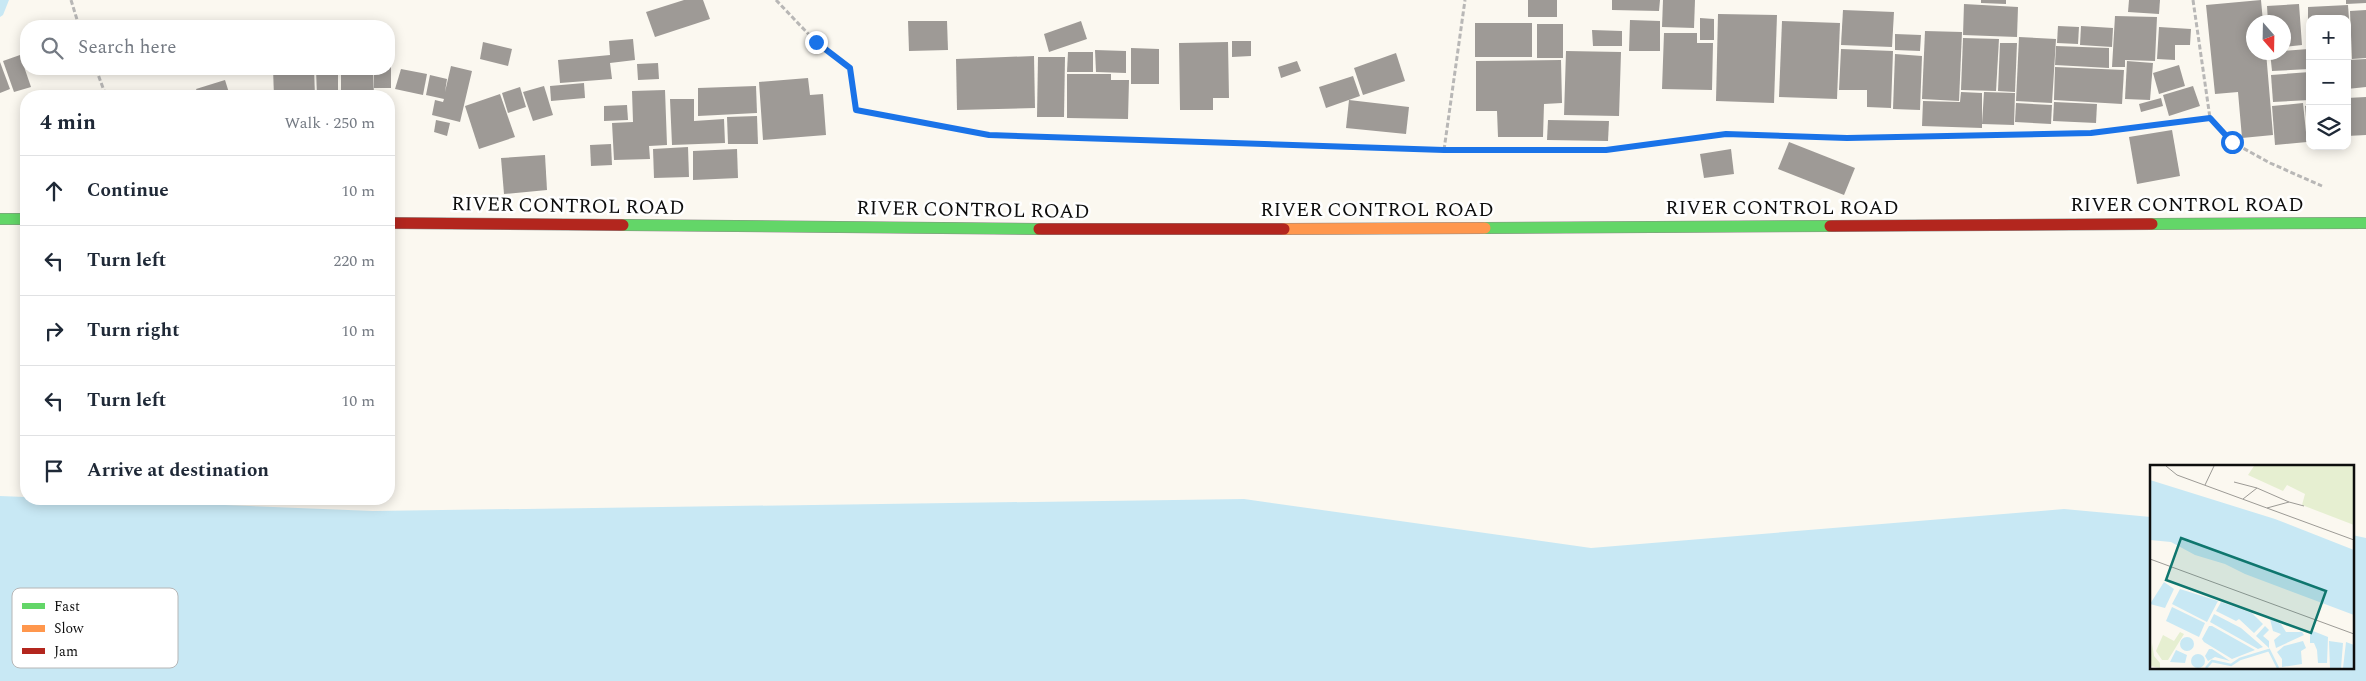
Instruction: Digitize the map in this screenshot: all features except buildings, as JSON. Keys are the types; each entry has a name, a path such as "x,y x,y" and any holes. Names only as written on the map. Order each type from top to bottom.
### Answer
{"street":[{"path":"0,219 20,219"},
{"name":"RIVER CONTROL ROAD","path":"395,223 1175,230 2366,223"}],"path":[{"path":"70,0 77,20"},
{"path":"776,0 816,42 850,68 856,110 989,135 1444,150 1606,150 1726,134 1847,138 2091,133 2210,118"},
{"path":"1444,150 1465,0"},
{"path":"2193,0 2210,118 2232,142 2270,163 2331,190"},
{"path":"98,75 104,90"}],"water":[{"path":"0,0 9,0 3,15 0,17"},
{"path":"0,496 20,497 20,505 224,505 373,511 1244,499 1591,548 2064,509 2150,517 2150,668 2354,668 2354,535 2366,538 2366,681 0,681"}],"traffic: fast":[{"path":"0,219 20,219"},
{"path":"2152,224 2366,223"},
{"path":"623,225 1039,229"},
{"path":"1485,228 1830,226"}],"traffic: slow":[{"path":"1284,229 1485,228"}],"traffic: jam":[{"path":"395,223 623,225"},
{"path":"1830,226 2152,224"},
{"path":"1039,229 1284,229"}],"route":[{"path":"816,42 850,68 856,110 989,135 1444,150 1606,150 1726,134 1847,138 2091,133 2210,118 2232,142"}]}
